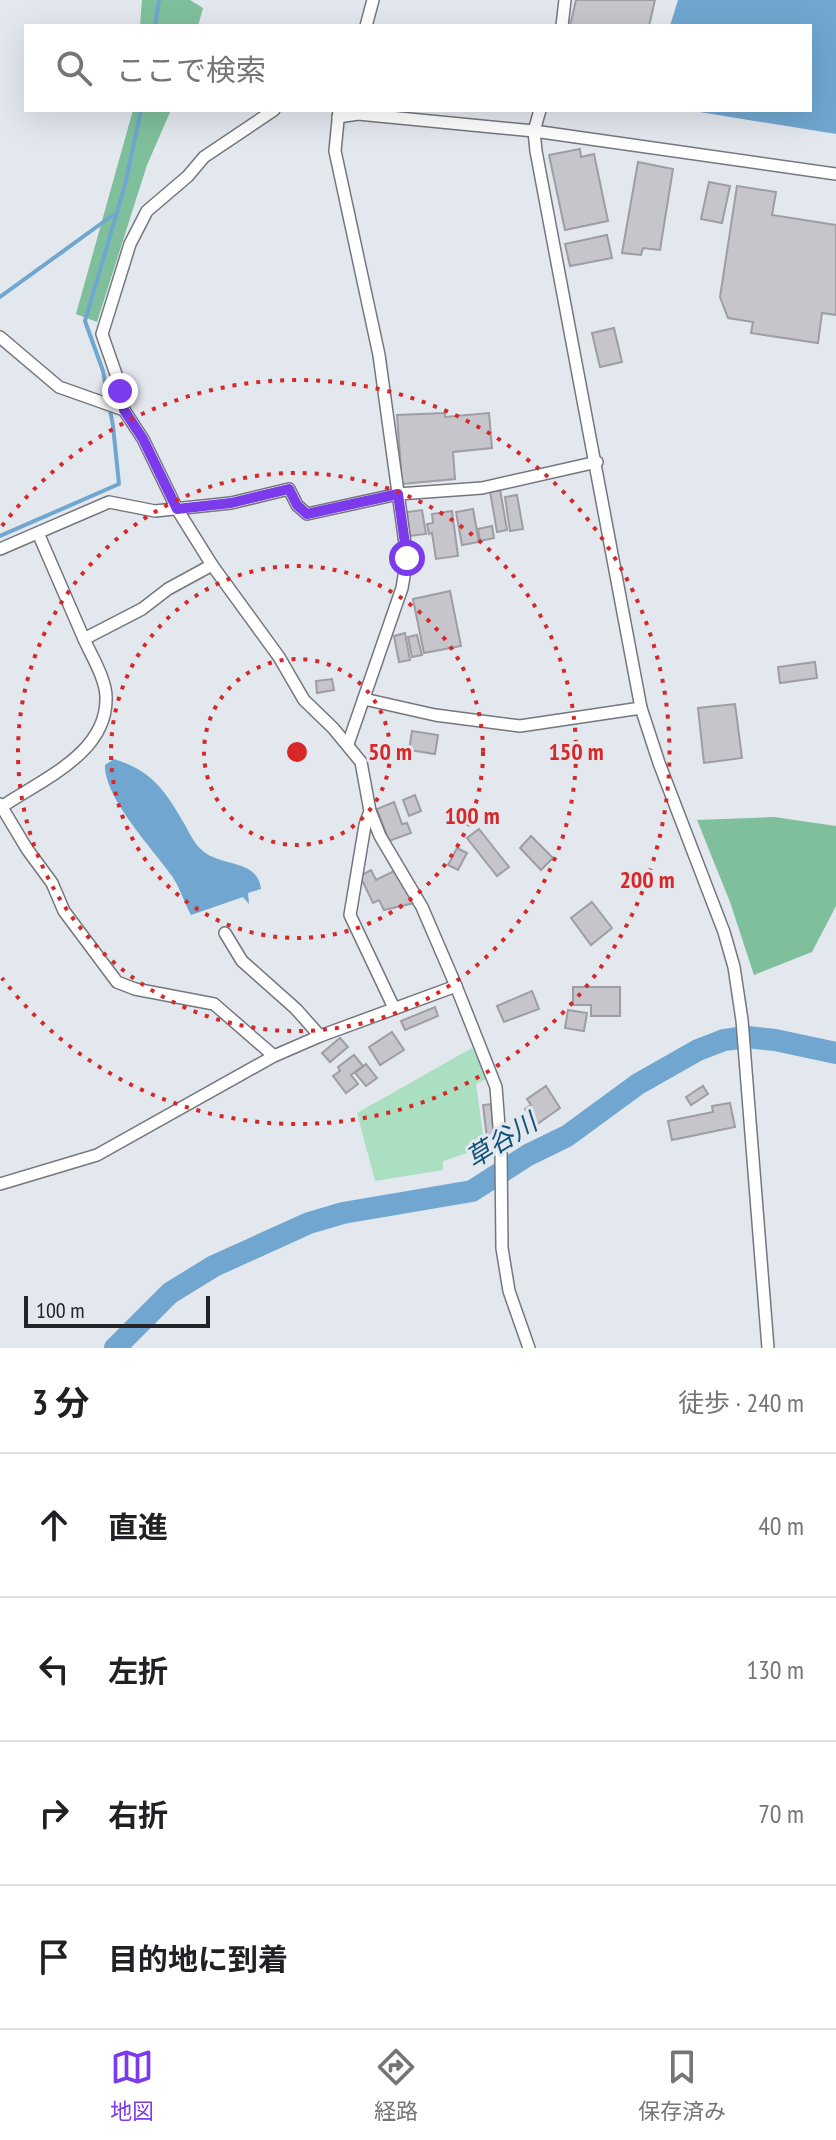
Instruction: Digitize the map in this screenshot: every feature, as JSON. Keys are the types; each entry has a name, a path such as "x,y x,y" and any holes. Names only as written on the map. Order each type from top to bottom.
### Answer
{"street":[{"path":"367,24 373,0"},
{"path":"562,24 565,0"},
{"path":"271,112 204,157 188,176 147,211 130,244 102,334 117,377 124,410 143,439 177,509 212,565 279,657 304,700 348,744 361,762 370,811 380,836 422,907 456,986 496,1087 501,1153 502,1248 509,1291 529,1348"},
{"path":"539,112 534,131 641,708 724,932 734,967 742,1020 768,1348"},
{"path":"348,744 402,588 407,558 379,355 335,151 338,113 534,131 836,174"},
{"path":"0,337 59,387 124,410"},
{"path":"0,549 109,502 155,511 231,503 289,489 297,505 307,514 398,494 482,488 597,462"},
{"path":"38,533 107,694 104,718 95,737 71,762 1,806 52,883 64,911 117,982 135,989 214,1004 274,1056"},
{"path":"84,639 142,609 168,589 212,565"},
{"path":"364,699 435,715 520,726 641,708"},
{"path":"370,811 350,915 394,1008"},
{"path":"225,933 242,961 296,1009 320,1036"},
{"path":"0,1184 97,1155 274,1056 456,986"}],"green space":[{"path":"142,0 190,0 203,8 199,24 140,24"},
{"path":"132,112 170,112 147,165 97,322 76,314"},
{"path":"774,817 836,826 836,906 812,952 754,975 730,902 697,820"},
{"path":"472,1048 488,1078 476,1084 485,1147 443,1161 443,1170 375,1181 357,1113"}],"water":[{"path":"678,0 836,0 836,134 699,112 812,112 812,24 671,24"},
{"path":"114,759 139,770 157,784 203,851 253,873 261,889 248,893 249,904 243,897 191,915 172,876 131,823 112,792 105,765"}],"building":[{"path":"576,0 655,0 649,24 570,24"},
{"path":"580,149 581,157 594,154 608,221 565,230 549,155"},
{"path":"638,162 673,169 660,250 643,248 641,255 622,253"},
{"path":"709,182 730,186 722,223 701,219"},
{"path":"737,186 776,192 772,215 836,225 836,315 822,313 818,343 751,333 753,322 728,318 720,297"},
{"path":"607,235 612,258 570,266 565,244"},
{"path":"614,328 622,362 600,367 592,333"},
{"path":"445,413 445,417 489,413 492,448 453,452 455,479 402,484 397,415"},
{"path":"500,489 507,530 497,532 490,491"},
{"path":"517,495 523,529 510,531 505,497"},
{"path":"473,509 479,542 462,545 456,512"},
{"path":"422,510 426,534 410,536 407,512"},
{"path":"452,511 458,556 436,559 432,533 429,534 427,524 433,523 432,514"},
{"path":"492,526 494,538 480,541 478,529"},
{"path":"450,591 461,646 424,653 413,599"},
{"path":"405,633 410,660 399,662 394,636"},
{"path":"417,635 422,655 412,657 408,637"},
{"path":"815,662 817,678 780,683 778,667"},
{"path":"332,679 334,690 317,693 316,681"},
{"path":"735,704 742,758 704,763 698,708"},
{"path":"412,731 438,735 435,754 409,750"},
{"path":"415,795 421,811 409,816 403,800"},
{"path":"394,802 402,824 407,823 411,833 389,841 377,809"},
{"path":"479,829 509,867 497,876 467,838"},
{"path":"531,836 553,858 541,870 520,848"},
{"path":"457,848 467,853 458,870 448,865"},
{"path":"371,870 376,880 396,870 414,903 384,910 379,900 373,903 360,876"},
{"path":"592,902 612,928 591,945 571,918"},
{"path":"573,987 620,987 620,1016 591,1016 591,1005 573,1005"},
{"path":"532,991 539,1009 504,1022 497,1006"},
{"path":"435,1007 438,1016 405,1030 401,1021"},
{"path":"568,1010 587,1013 584,1031 565,1028"},
{"path":"392,1032 404,1050 380,1065 369,1047"},
{"path":"340,1038 348,1047 330,1062 322,1053"},
{"path":"354,1055 363,1066 351,1075 358,1084 346,1093 333,1076 340,1071 338,1067"},
{"path":"366,1064 377,1078 366,1086 355,1073"},
{"path":"546,1086 560,1108 536,1125 525,1109 531,1105 527,1099"},
{"path":"703,1086 708,1094 691,1105 686,1097"},
{"path":"730,1103 735,1127 672,1140 668,1121 713,1112 712,1106"},
{"path":"491,1104 494,1137 487,1138 483,1105"}],"waterway":[{"path":"155,24 159,0"},
{"path":"0,536 119,484 103,371 85,321 125,185 141,112"},
{"path":"0,297 113,215"},
{"name":"草谷川","path":"115,1348 170,1293 214,1266 309,1223 343,1213 472,1191 528,1155 567,1136 638,1084 698,1050 724,1040 747,1037 836,1053"}],"route":[{"path":"120,391 124,410 143,439 177,509 231,503 289,489 297,505 307,514 398,494 407,558"}]}
